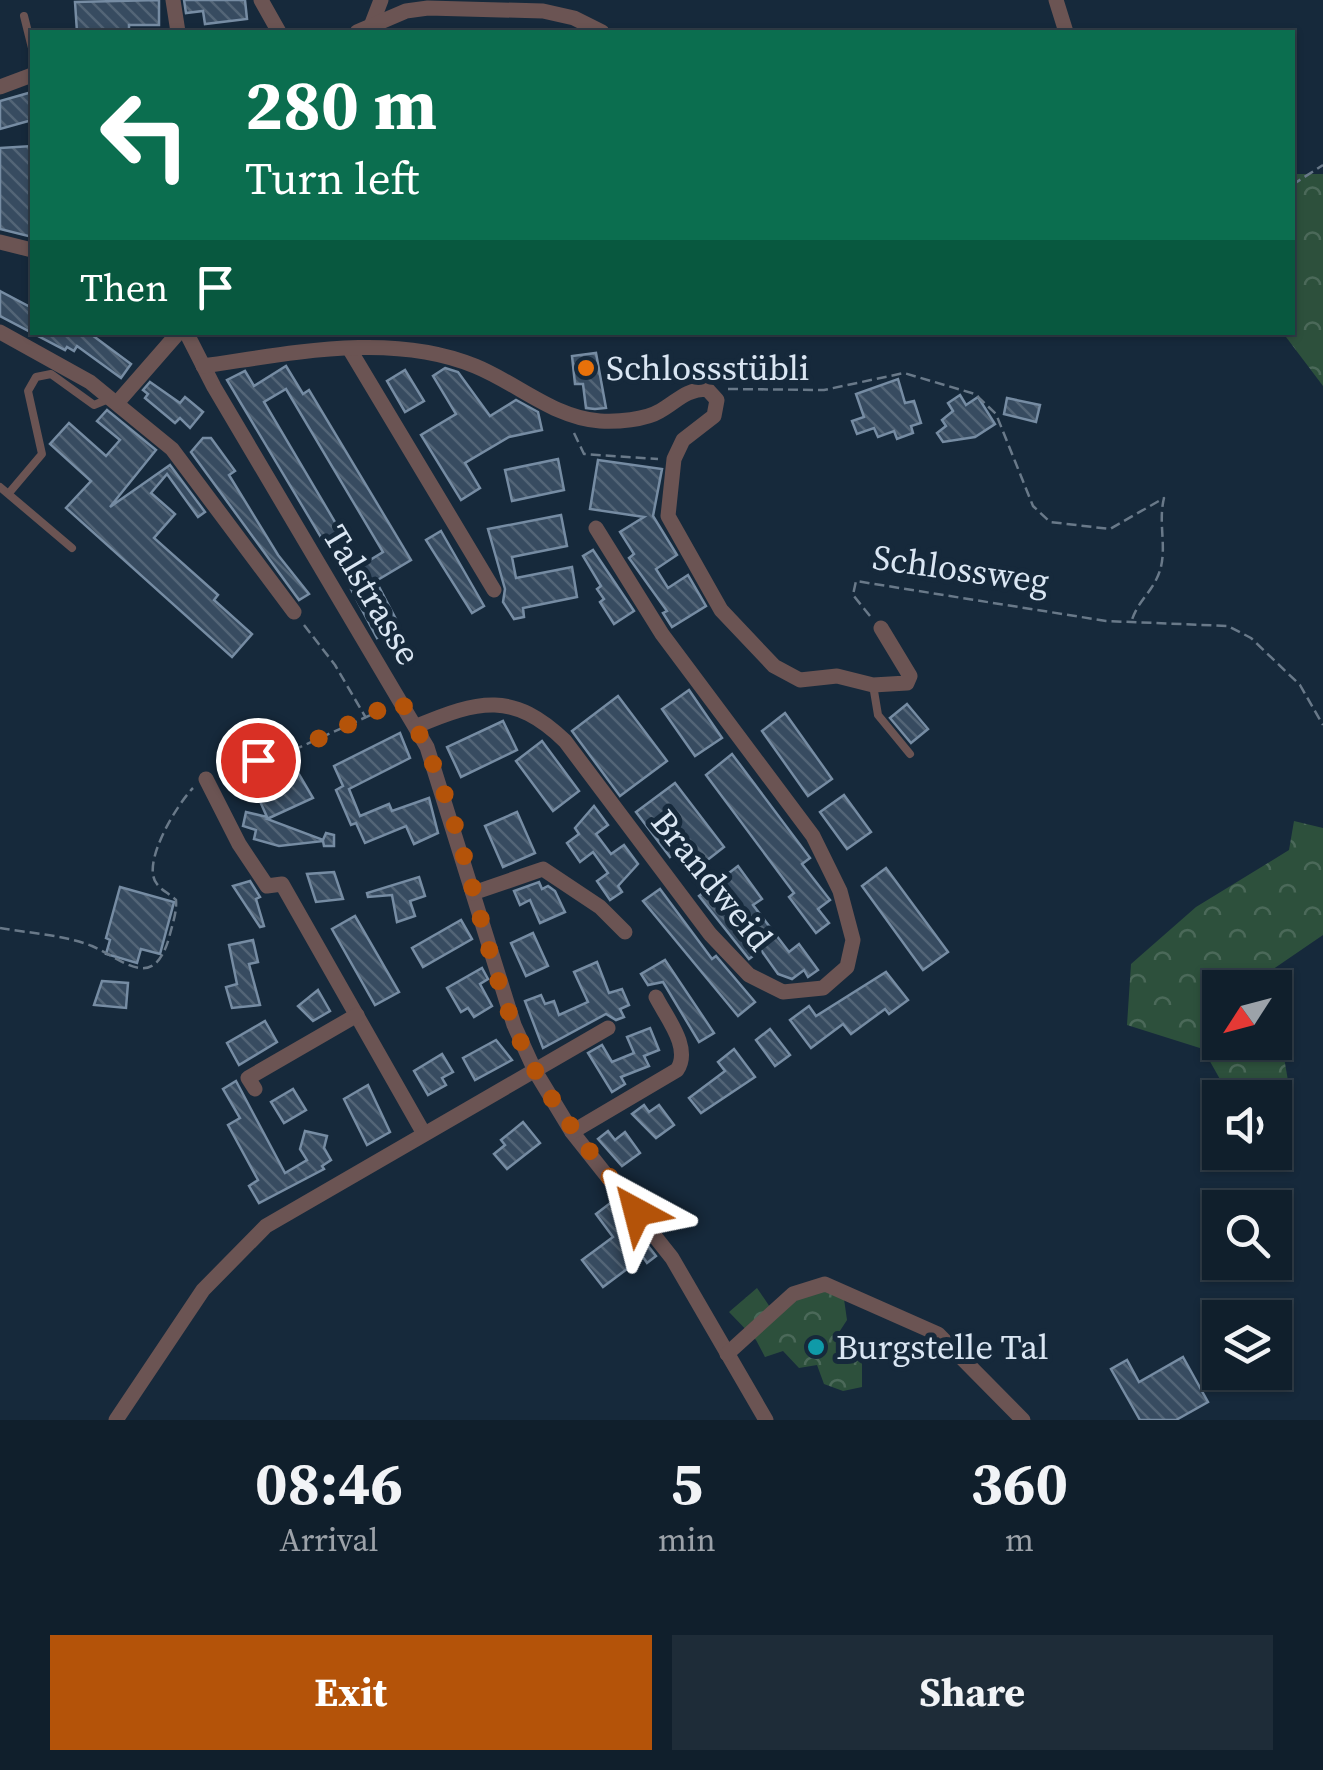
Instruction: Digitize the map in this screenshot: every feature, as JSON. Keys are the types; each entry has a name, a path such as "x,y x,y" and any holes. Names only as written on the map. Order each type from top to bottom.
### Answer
{"street":[{"path":"173,0 178,30"},
{"path":"261,0 278,30"},
{"path":"364,29 381,0"},
{"path":"1056,0 1065,30"},
{"path":"364,29 406,11 428,8 543,11 574,18 598,30"},
{"path":"0,87 30,76"},
{"path":"0,242 30,250"},
{"path":"0,332 54,358 114,400 172,449 294,612"},
{"path":"114,400 180,335"},
{"name":"Talstrasse","path":"185,335 416,726 474,893 514,1026 535,1071 572,1132 672,1258 766,1420"},
{"path":"202,366 393,349 473,365 550,406 582,418 633,419 659,412 690,390 707,390 717,400 714,416 683,440 674,459 668,516 721,610 774,666 800,680 837,676 873,684"},
{"path":"350,350 494,590"},
{"name":"Brandweid","path":"416,726 461,708 506,706 537,714 565,740 710,934 749,975 782,992 823,988 847,967 854,940 840,891 813,836 662,634 596,528"},
{"name":"Schlossweg","path":"873,684 898,686 910,676 881,628"},
{"path":"206,779 239,844 267,886 282,884 423,1132"},
{"path":"474,893 544,869 600,907 625,932"},
{"path":"572,1132 677,1070 684,1061 683,1050 656,997"},
{"path":"254,1090 248,1078 357,1016"},
{"path":"116,1420 184,1316 241,1246 266,1226 608,1028"},
{"path":"727,1354 793,1294 825,1284 938,1334 1024,1420"}],"lane":[{"path":"24,16 30,40"},
{"path":"9,493 42,454 28,391 36,377 51,374 94,404 114,400"},
{"path":"0,487 72,548"},
{"path":"873,684 878,715 910,754"}],"path":[{"path":"1295,183 1323,165"},
{"path":"707,390 824,390 904,373 975,394 996,414 1033,506 1050,522 1110,529 1164,498 1158,519 1164,544 1156,580 1137,603 1131,623"},
{"path":"582,418 573,429 584,454 674,459"},
{"name":"Schlossweg","path":"881,628 853,595 856,581 1131,623 1228,626 1251,638 1300,685 1323,725"},
{"path":"294,612 335,665 366,718"},
{"path":"0,928 93,946 105,957 142,970 154,966 164,954 176,900 156,884 152,871 177,804 206,779 228,768 288,753 400,700"}],"green space":[{"path":"1295,174 1323,174 1323,386 1285,335 1295,335"},
{"path":"1294,821 1323,828 1323,935 1272,970 1202,970 1202,1049 1127,1025 1131,964 1196,907 1289,850"},
{"path":"1209,1060 1284,1060 1288,1080 1220,1080"},
{"path":"825,1284 844,1299 847,1320 834,1340 862,1362 862,1387 843,1391 824,1384 817,1365 799,1368 783,1351 765,1357 756,1340 729,1312 757,1288 774,1313"}],"building":[{"path":"159,0 159,25 129,25 129,30 77,30 75,2"},
{"path":"184,0 245,0 247,19 205,24 203,11 186,13"},
{"path":"30,93 30,121 0,129 0,101"},
{"path":"30,146 30,236 0,229 0,148"},
{"path":"0,291 30,307 30,332 0,316"},
{"path":"36,335 92,335 131,364 121,378 77,346 74,351 67,347 65,350"},
{"path":"596,353 606,408 595,409 586,408 583,384 575,384 572,356"},
{"path":"286,366 303,394 309,390 411,560 376,581 399,625 377,638 344,576 383,552 286,389 264,402 345,539 328,549 227,380 245,371 254,386"},
{"path":"445,368 458,372 490,416 516,400 538,412 542,430 509,437 465,463 480,488 461,500 421,435 456,414 433,376"},
{"path":"405,370 424,401 405,412 387,381"},
{"path":"898,379 905,403 914,401 921,423 911,426 913,433 897,439 894,431 878,437 874,428 857,434 852,421 864,417 856,394"},
{"path":"150,382 180,403 185,397 203,412 190,428 180,418 175,423 145,398 148,394 143,390"},
{"path":"960,395 966,405 978,397 995,424 975,437 943,442 937,433 946,426 942,420 953,411 948,403"},
{"path":"1007,398 1040,405 1036,422 1004,414"},
{"path":"107,410 156,450 110,507 170,465 205,512 198,517 167,474 151,493 175,514 154,538 218,595 214,600 252,634 232,657 66,508 91,481 50,444 69,423 106,456 120,440 97,421"},
{"path":"203,438 211,438 235,471 229,475 278,555 309,594 299,600 191,452"},
{"path":"558,459 564,490 512,501 505,470"},
{"path":"598,460 662,469 653,516 677,555 656,569 668,588 688,575 706,606 672,627 663,613 667,611 629,558 634,554 620,532 644,517 590,509"},
{"path":"561,515 567,546 512,557 516,578 572,567 577,597 523,608 524,617 514,619 503,602 505,589 488,529"},
{"path":"441,531 484,606 472,613 426,540"},
{"path":"593,550 634,611 614,624 600,602 604,599 597,589 601,586 583,556"},
{"path":"689,690 722,738 695,756 662,709"},
{"path":"618,696 667,761 620,796 572,731"},
{"path":"907,704 928,729 911,743 890,718"},
{"path":"785,713 832,779 808,796 762,731"},
{"path":"503,721 517,750 461,777 447,747"},
{"path":"400,733 410,758 349,789 360,816 389,804 392,811 429,798 438,833 414,844 406,826 365,843 356,823 351,825 336,790 343,786 334,766"},
{"path":"542,741 579,791 553,811 516,761"},
{"path":"732,754 810,858 802,864 830,900 818,909 829,923 816,933 789,897 794,893 706,775"},
{"path":"297,771 313,798 267,819 323,840 326,833 334,835 334,846 324,846 323,841 279,846 254,839 256,830 243,826 246,812 267,817 255,790"},
{"path":"675,783 724,847 701,865 686,845 670,857 636,812"},
{"path":"844,795 871,832 847,849 820,812"},
{"path":"594,806 608,825 596,834 611,854 624,845 638,864 618,886 622,892 610,900 597,881 608,873 593,852 580,862 567,843 579,834 575,828"},
{"path":"517,812 535,853 503,867 485,826"},
{"path":"738,866 762,899 753,905 789,952 799,944 818,970 808,977 804,970 792,979 778,974 761,950 749,959 699,896"},
{"path":"886,868 948,952 923,970 862,886"},
{"path":"334,872 343,899 316,902 307,874"},
{"path":"419,877 425,896 410,901 415,916 397,922 392,895 368,897 367,893"},
{"path":"250,881 260,897 256,899 264,926 260,927 233,886"},
{"path":"539,882 542,889 548,886 555,891 565,912 540,923 530,900 520,905 514,891"},
{"path":"120,887 174,902 160,954 141,949 137,963 106,954 110,940 106,938"},
{"path":"660,889 712,959 716,956 755,1002 738,1016 643,901"},
{"path":"355,916 399,992 375,1005 332,929"},
{"path":"461,920 472,939 423,967 412,948"},
{"path":"533,933 548,966 526,976 511,943"},
{"path":"253,940 258,962 249,964 260,1005 232,1008 226,987 237,984 229,945"},
{"path":"665,960 714,1033 699,1042 663,982 648,985 641,974"},
{"path":"597,962 609,993 622,989 629,1005 620,1009 624,1017 616,1020 606,1014 543,1048 525,1001 541,995 545,1004 554,1001 559,1015 588,1002 574,972"},
{"path":"482,968 488,979 480,984 492,1006 474,1017 468,1008 461,1012 447,988"},
{"path":"886,972 908,1000 889,1014 885,1009 851,1034 843,1024 811,1048 790,1020 809,1006 816,1016"},
{"path":"102,981 128,983 126,1008 94,1005"},
{"path":"318,990 330,1011 313,1021 298,1006"},
{"path":"265,1021 277,1042 239,1065 227,1043"},
{"path":"650,1028 659,1050 644,1056 649,1066 621,1077 625,1084 612,1092 588,1053 602,1045 612,1062 634,1053 627,1037"},
{"path":"770,1029 790,1055 775,1066 756,1040"},
{"path":"496,1040 512,1060 475,1080 463,1058"},
{"path":"734,1049 755,1077 701,1113 689,1098 725,1071 718,1062"},
{"path":"442,1054 453,1072 442,1078 446,1085 428,1095 414,1071"},
{"path":"236,1081 285,1173 307,1160 300,1149 305,1131 327,1136 324,1148 331,1160 322,1166 324,1169 259,1203 249,1186 258,1180 228,1125 240,1118 223,1089"},
{"path":"368,1085 390,1132 367,1145 344,1099"},
{"path":"293,1089 306,1110 284,1123 271,1102"},
{"path":"644,1105 649,1112 659,1105 674,1125 656,1138 632,1114"},
{"path":"523,1122 540,1143 507,1169 494,1154 505,1145 501,1140"},
{"path":"608,1131 615,1140 625,1132 640,1153 622,1166 598,1139"},
{"path":"613,1201 656,1256 647,1263 643,1257 603,1287 582,1260 613,1237 596,1214"},
{"path":"1183,1357 1208,1402 1176,1420 1140,1420 1111,1369 1127,1360 1139,1382"}],"place":[{"name":"Schlossstübli","path":"586,368"},
{"name":"Burgstelle Tal","path":"816,1347"}],"route":[{"path":"258,760 288,753 400,700 427,747 514,1026 535,1071 572,1132 637,1212"}]}
